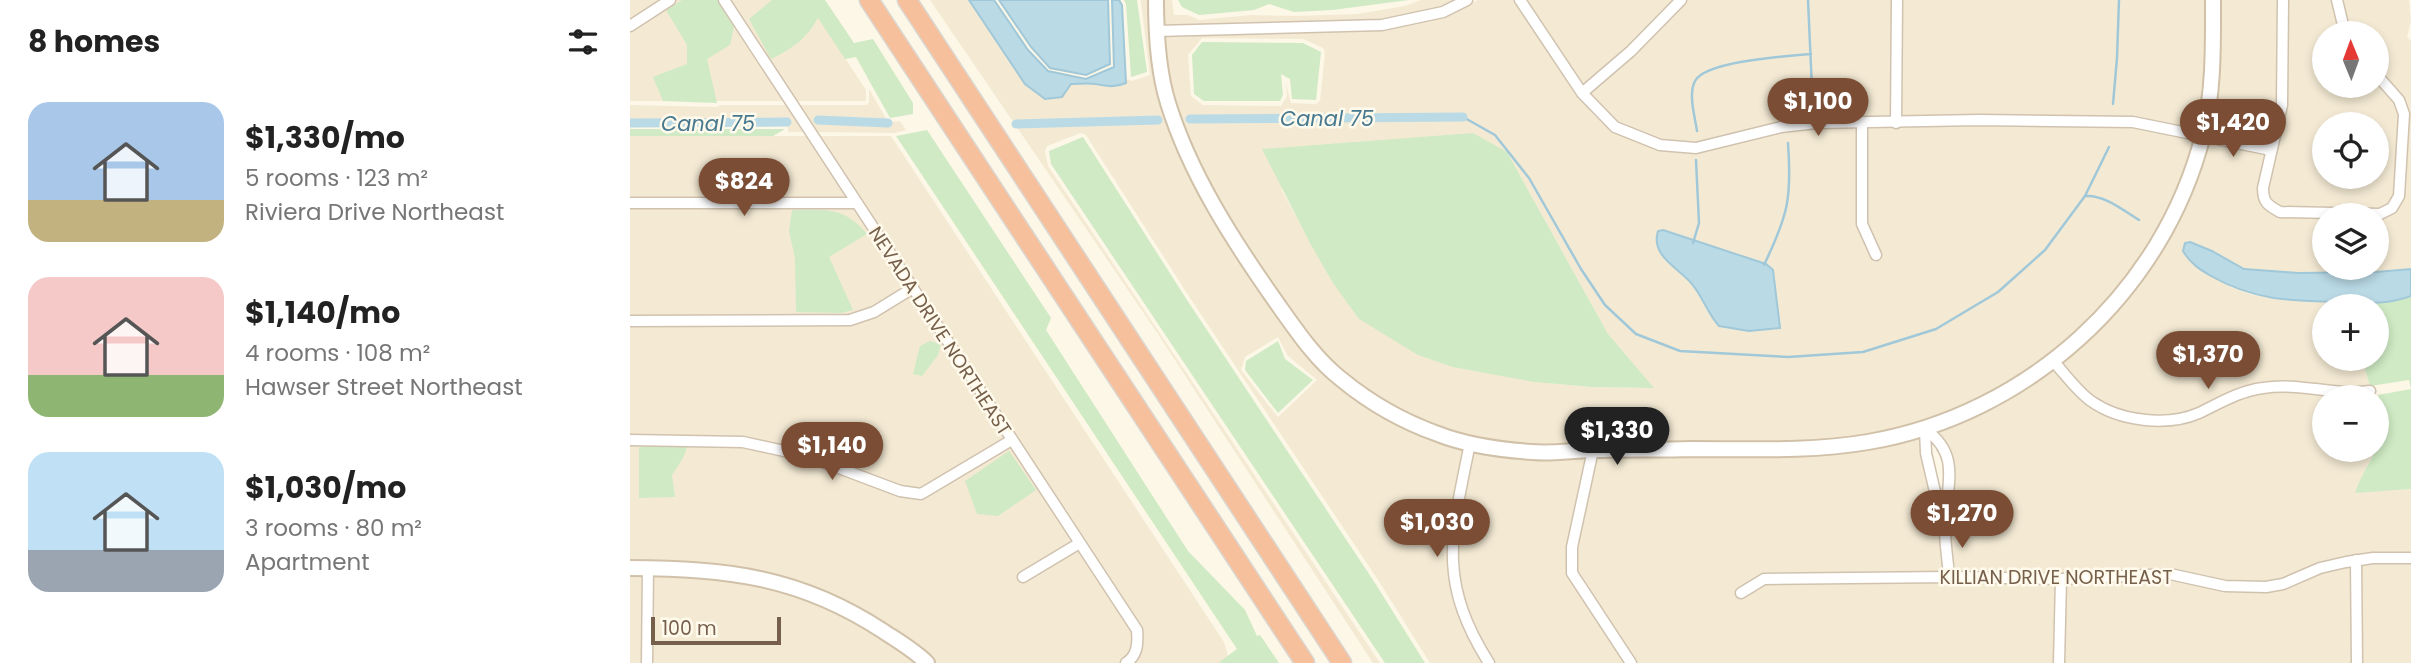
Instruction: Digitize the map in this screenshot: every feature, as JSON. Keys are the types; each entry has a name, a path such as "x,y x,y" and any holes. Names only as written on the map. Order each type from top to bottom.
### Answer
{"highway":[{"path":"869,0 1305,663"},
{"path":"907,0 1342,663"}],"street":[{"path":"630,26 670,0"},
{"name":"NEVADA DRIVE NORTHEAST","path":"724,0 1010,441 1137,630 1138,647 1126,663"},
{"path":"1156,0 1156,30 1168,104 1198,178 1261,280 1298,333 1341,379 1389,412 1438,435 1470,443 1534,452 1812,449 1868,442 1925,429 1968,413 2054,362 2095,323 2142,268 2182,197 2203,136 2210,98 2213,0"},
{"path":"1156,30 1381,25 1443,12 1467,0"},
{"path":"1520,0 1582,93 1615,127 1660,145 1696,148 1781,127 1816,122 1980,120 2133,122 2271,150"},
{"path":"1582,93 1631,51 1681,0"},
{"path":"1896,0 1896,123"},
{"path":"2283,0 2282,105 2263,198 2267,205 2280,212 2380,214 2392,208 2399,196 2404,114 2399,100 2389,89"},
{"path":"2337,0 2342,21"},
{"path":"1863,122 1862,225 1876,255"},
{"path":"630,203 857,203"},
{"path":"630,321 850,320 874,312 913,288"},
{"path":"2054,362 2091,401 2128,418 2143,420 2162,421 2196,414 2228,397 2260,388 2312,389"},
{"path":"1925,429 1940,440 1949,459 1945,525 1949,577"},
{"path":"1925,429 1926,453 1942,523 1945,525"},
{"path":"630,440 743,442 807,456 900,491 921,494 1010,441"},
{"path":"1470,443 1453,528 1454,581 1464,617 1489,663"},
{"path":"1592,450 1572,547 1572,573 1631,663"},
{"path":"1023,577 1078,544"},
{"name":"KILLIAN DRIVE NORTHEAST","path":"1741,593 1764,579 2061,579 2170,574 2225,586 2266,587 2283,584 2320,568 2356,560 2411,558"},
{"path":"2356,560 2357,663"},
{"path":"630,568 709,570 756,577 816,594 863,618 927,663"},
{"path":"647,663 648,568"},
{"path":"2059,663 2061,579"}],"shaded area":[{"path":"630,0 807,0 866,90 866,101 630,101"},
{"path":"930,0 969,0 1025,84 1096,84 1105,87 1150,75 1141,0 1151,0 1152,35 1194,180 1325,372 1465,446 1449,527 1449,581 1460,619 1483,663 1430,663 1086,135 1081,133 1047,146 1045,151 1048,166 1380,663 1373,663 1158,334","holes":["1278,337 1288,356 1317,380 1278,417 1241,370 1245,357"]},
{"path":"1160,0 1172,0 1174,15 1188,15 1199,20 1251,15 1357,14 1405,6 1421,0 1456,0 1425,12 1381,20 1161,26"},
{"path":"1478,0 1515,0 1581,99 1612,131 1696,153 1782,132 1858,127 1858,227 1875,262 1882,257 1866,223 1867,127 2133,127 2196,140 2177,194 2132,274 2054,355 2005,387 1925,423 1867,437 1812,444 1534,447 1471,438 1440,430 1391,407 1343,375 1301,330 1264,277 1202,176 1173,102 1161,36 1382,30 1444,17","holes":["1202,38 1303,39 1323,48 1325,52 1320,101 1316,104 1291,103 1285,81 1287,96 1281,106 1203,105 1191,96 1188,55","1507,152 1608,334 1653,388 1534,382 1333,283 1281,189","1663,230 1766,264 1778,310 1779,323 1775,330 1727,329 1709,314 1691,282 1666,259 1657,245 1656,238"]},
{"path":"1526,0 1674,0 1629,47 1583,86"},
{"path":"1687,0 1892,0 1891,118 1816,117 1780,122 1696,143 1661,140 1618,123 1589,93 1634,55"},
{"path":"1901,0 2208,0 2209,59 2199,131 2133,117 1900,118"},
{"path":"2217,0 2409,0 2411,21 2407,37 2411,41 2411,269 2389,271 2389,203 2312,203 2312,273 2244,269 2229,262 2202,270 2231,287 2253,295 2312,301 2312,371 2366,371 2370,385 2272,382 2226,393 2194,409 2161,416 2129,413 2093,397 2061,362 2113,311 2205,142"},
{"path":"869,89 888,122 900,121 906,130 894,133 816,132 798,105 867,105"},
{"path":"630,105 787,105 805,132 788,132 785,125 630,125"},
{"path":"630,136 891,136 1224,642 1228,656 1218,663 630,663"},
{"path":"2053,368 2089,406 2127,422 2162,426 2196,419 2230,402 2261,393 2312,394 2312,462 2369,462 2355,492 2411,489 2411,553 2373,553 2346,557 2319,564 2282,579 2265,582 2226,581 2170,569 2059,574 1953,572 1950,526 1954,459 1944,438 1935,430 2009,396"},
{"path":"1921,435 1940,527 1944,572 1924,573 1924,583 1949,581 2059,584 2170,579 2225,591 2266,592 2347,567 2374,563 2411,563 2411,663 1636,663 1576,572 1577,548 1596,455"},
{"path":"1473,448 1587,455 1568,546 1567,573 1625,663 1494,663 1468,615 1461,592 1456,556 1458,529"}],"green space":[{"path":"682,0 717,0 734,27 730,45 707,59 717,103 663,101 653,77 687,64 687,45 666,10"},
{"path":"772,0 825,0 854,43 873,39 913,103 913,114 890,118 856,57 845,59 818,18 798,42 771,59 749,19"},
{"path":"1124,0 1137,0 1147,72 1131,77 1126,4"},
{"path":"1178,0 1409,0 1294,12 1269,4 1254,10 1199,15 1182,7"},
{"path":"1202,42 1303,43 1321,52 1316,100 1292,99 1290,79 1281,74 1283,95 1280,101 1204,101 1194,94 1192,55"},
{"path":"630,129 785,129 773,136 630,136"},
{"path":"927,130 1051,318 1046,330 1188,551 1245,610 1257,636 1260,635 1279,663 1218,663 1237,649 896,136"},
{"path":"1473,133 1507,152 1608,334 1654,388 1534,382 1453,367 1418,355 1359,319 1333,283 1311,245 1262,149"},
{"path":"1083,137 1425,663 1385,663 1051,164 1049,151"},
{"path":"792,210 824,210 842,214 867,234 829,257 853,310 841,313 796,312 795,258 789,231"},
{"path":"2411,296 2411,389 2409,380 2370,385 2366,371 2389,371 2389,301"},
{"path":"930,341 941,344 938,355 922,376 913,374 920,346"},
{"path":"1278,341 1285,359 1313,380 1278,413 1245,370 1246,361"},
{"path":"2411,389 2411,489 2355,493 2370,462 2389,462 2389,393"},
{"path":"687,447 672,475 675,497 639,498 639,448"},
{"path":"1009,451 1036,490 998,516 977,514 965,481"}],"water":[{"path":"969,0 994,0 1028,50 1048,71 1086,79 1114,67 1112,0 1119,0 1122,5 1126,83 1118,86 1071,84 1062,97 1045,99 1025,84"},
{"path":"999,0 1108,0 1110,64 1086,75 1050,68 1031,47"},
{"path":"1663,230 1766,264 1773,270 1780,328 1749,331 1719,326 1692,284 1662,255 1657,240 1658,231"},
{"path":"2190,242 2212,251 2244,269 2312,273 2312,280 2389,280 2389,271 2411,269 2411,296 2389,302 2389,294 2312,294 2312,301 2259,295 2227,284 2199,268 2183,251 2185,243"}],"waterway":[{"path":"1808,0 1813,111"},
{"path":"2113,104 2119,0"},
{"path":"1697,131 1692,92 1695,81 1702,74 1730,64 1811,54"},
{"path":"1463,117 1495,135 1529,178 1581,269 1605,305 1636,334 1680,351 1788,357 1863,352 1936,329 1998,292 2045,250 2085,196 2109,147"},
{"name":"Canal 75","path":"1190,119 1463,117"},
{"name":"Canal 75","path":"818,120 888,123"},
{"name":"Canal 75","path":"1016,124 1158,120"},
{"name":"Canal 75","path":"630,123 787,122"},
{"path":"1764,265 1786,206 1789,178 1788,143"},
{"path":"1693,243 1699,223 1696,160"},
{"path":"2086,196 2107,201 2139,220"}]}
